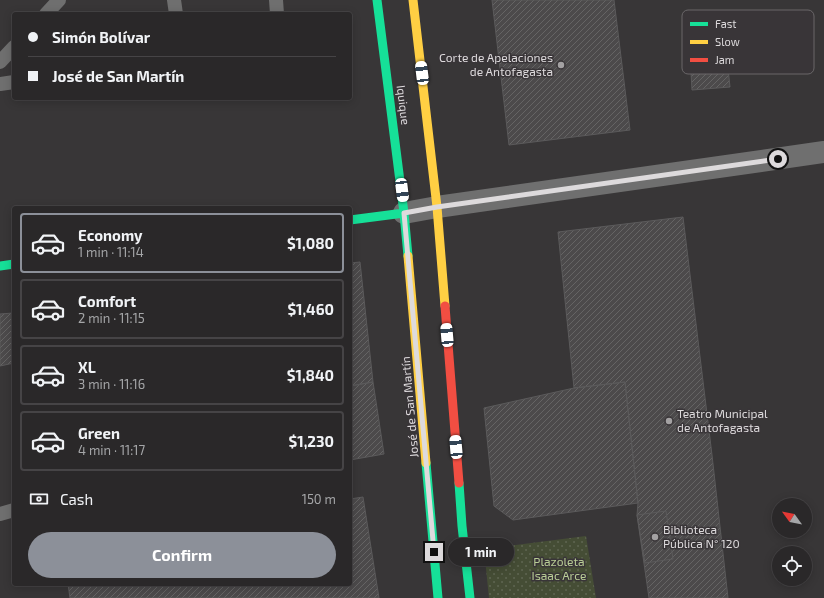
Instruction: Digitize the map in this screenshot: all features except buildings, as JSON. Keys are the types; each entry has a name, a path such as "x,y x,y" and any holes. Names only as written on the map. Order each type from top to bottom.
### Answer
{"street":[{"name":"Iquique","path":"377,0 404,213"},
{"name":"Iquique","path":"413,0 437,207"},
{"path":"352,220 824,152"},
{"path":"437,207 462,526 470,598"},
{"name":"José de San Martín","path":"404,213 438,598"},
{"path":"0,266 12,264"}],"lane":[{"path":"48,12 59,0"},
{"path":"174,0 176,12"},
{"path":"276,0 278,12"},
{"path":"0,62 12,49"},
{"path":"0,84 12,82"},
{"path":"0,514 12,511"}],"green space":[{"name":"Plazoleta Isaac Arce","path":"586,536 596,598 489,598 484,549"}],"traffic: fast":[{"path":"377,0 408,256"},
{"path":"352,220 404,213"},
{"path":"0,266 12,264"},
{"path":"426,463 438,598"},
{"path":"459,483 470,598"}],"traffic: slow":[{"path":"413,0 437,207 445,306"},
{"path":"408,256 426,463"}],"traffic: jam":[{"path":"445,306 459,483"}],"place":[{"name":"Corte de Apelaciones de Antofagasta","path":"561,65"},
{"name":"Teatro Municipal de Antofagasta","path":"669,421"},
{"name":"Biblioteca Pública N° 120","path":"655,537"}],"route":[{"path":"434,552 404,213 437,207 778,159"}]}
